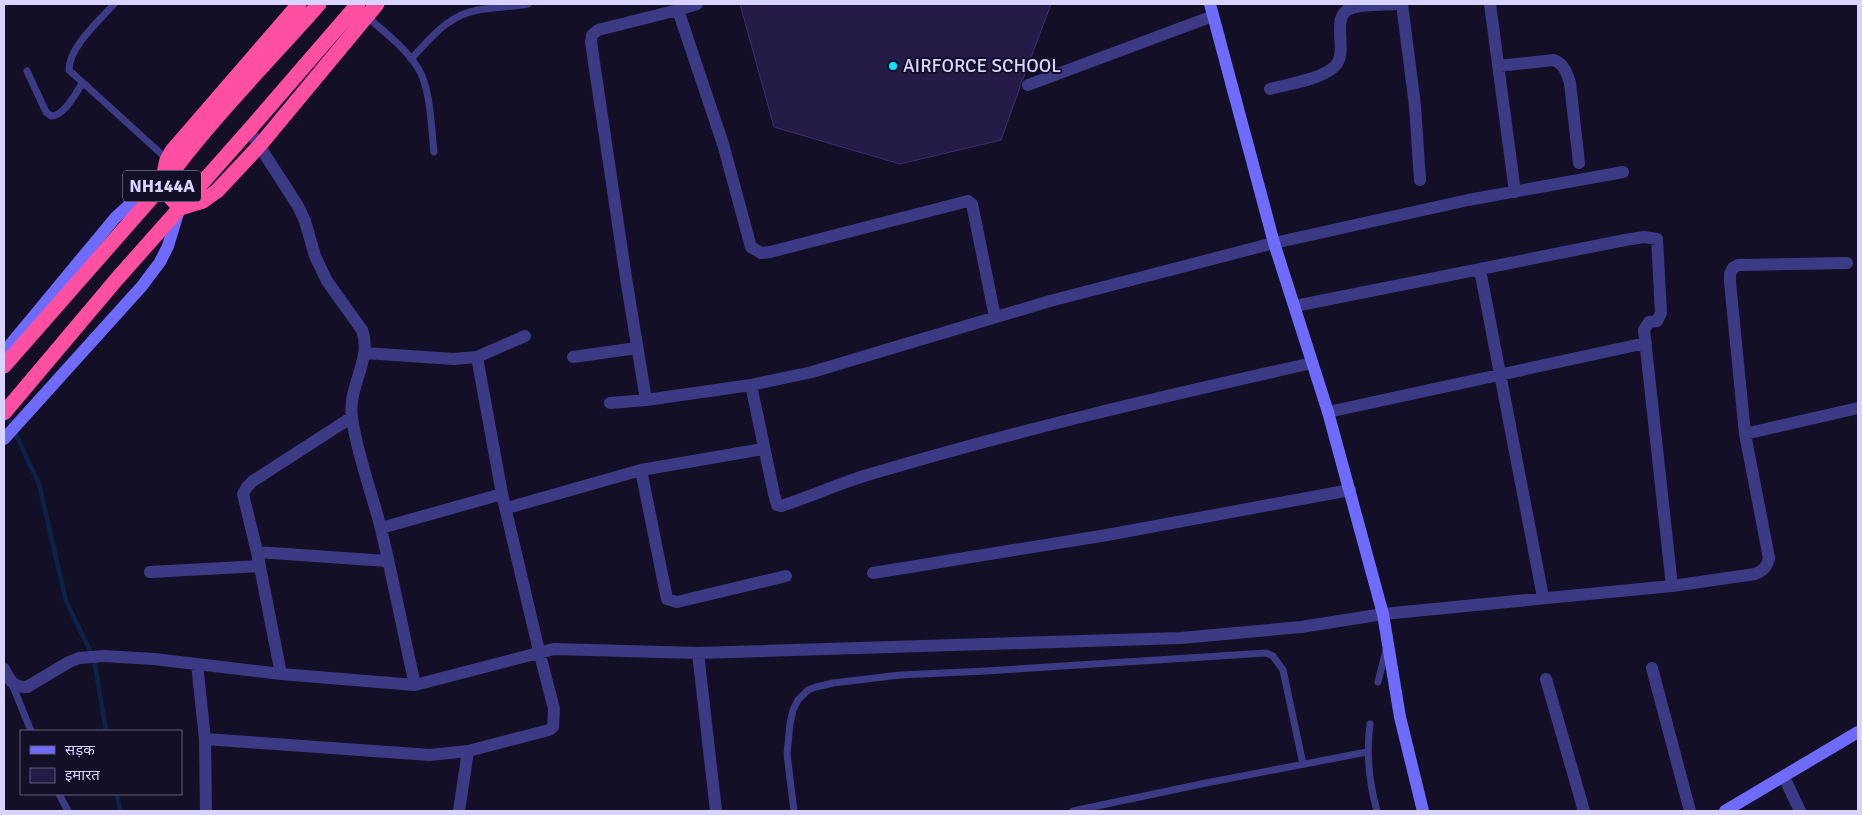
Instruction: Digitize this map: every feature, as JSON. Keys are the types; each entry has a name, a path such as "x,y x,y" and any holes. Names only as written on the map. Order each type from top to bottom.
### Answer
{"highway":[{"path":"171,163 181,140 299,4"},
{"name":"NH144A","path":"4,366 161,186 171,163 319,4"},
{"path":"161,186 180,208 203,201 217,191 260,145 360,9 377,4"},
{"name":"NH144A","path":"4,413 116,280 249,130 360,9"}],"street":[{"path":"646,400 592,35 598,30 697,4"},
{"path":"1270,89 1323,74 1335,67 1340,61 1342,52 1340,26 1341,19 1346,11 1353,8 1400,4 1415,106 1420,180"},
{"path":"1490,4 1515,192"},
{"path":"678,10 723,144 751,247 761,253 770,252 968,201 972,204 996,317"},
{"path":"1028,85 1212,10 1274,243 1328,412 1383,614 1400,717 1423,811"},
{"path":"1498,66 1554,60 1560,62 1568,75 1570,83 1580,163"},
{"path":"249,130 298,206 305,221 315,256 326,281 362,330 365,338 365,353 353,392 352,417 388,561 415,685"},
{"path":"610,403 646,400 750,385 812,372 996,317 1274,243 1468,200 1623,172"},
{"path":"4,352 115,218 140,196 161,186"},
{"path":"4,439 142,286 160,262 168,246 180,208"},
{"path":"1295,306 1625,240 1644,237 1657,239 1661,313 1657,321 1649,322 1644,330 1672,586"},
{"path":"4,669 12,684 20,687 27,687 79,658 104,656 154,659 281,674 415,685 554,649 698,653 1181,638 1292,628 1383,614 1543,597 1672,586 1755,574 1762,572 1767,565 1768,549 1745,434 1731,302 1730,274 1733,268 1738,266 1847,263"},
{"path":"1480,270 1543,597"},
{"path":"365,353 454,359 477,356 524,336"},
{"path":"1328,412 1646,343"},
{"path":"573,357 637,348"},
{"path":"205,739 430,755 468,751 548,730 553,726 554,709 539,652 507,508 502,494 477,356"},
{"path":"750,385 763,450 777,504 781,506 871,474 986,441 1095,412 1312,363"},
{"path":"1745,434 1858,408"},
{"path":"281,674 244,494 246,488 253,481 352,417"},
{"path":"507,508 641,470 763,450"},
{"path":"641,470 667,600 677,602 786,576"},
{"path":"873,573 1107,535 1350,490"},
{"path":"380,528 502,494"},
{"path":"257,552 388,561"},
{"path":"150,572 260,566"},
{"path":"698,653 716,811"},
{"path":"197,664 205,739 206,811"},
{"path":"1652,668 1690,811"},
{"path":"1546,679 1584,811"},
{"path":"1725,811 1858,732"},
{"path":"459,811 468,751"},
{"path":"1784,777 1800,811"}],"lane":[{"path":"114,4 72,53 69,70 82,84 171,163"},
{"path":"411,59 441,27 458,15 477,10 528,4"},
{"path":"360,9 399,45 419,69 426,91 434,152"},
{"path":"27,71 46,112 50,116 56,116 61,112 82,84"},
{"path":"1378,682 1388,642"},
{"path":"794,811 787,754 790,724 793,710 798,700 808,690 833,683 900,675 1266,653 1273,656 1283,670 1303,764"},
{"path":"12,684 31,730"},
{"path":"1370,724 1368,752 1372,790 1377,811"},
{"path":"1073,811 1206,782 1368,752"},
{"path":"60,795 68,811"}],"building":[{"name":"AIRFORCE SCHOOL","path":"740,4 1051,4 1020,83 1001,140 900,164 774,127"}],"waterway":[{"path":"6,413 39,484 66,601 94,659 106,730"},
{"path":"117,795 120,811"}],"place":[{"name":"AIRFORCE SCHOOL","path":"893,66"}]}
